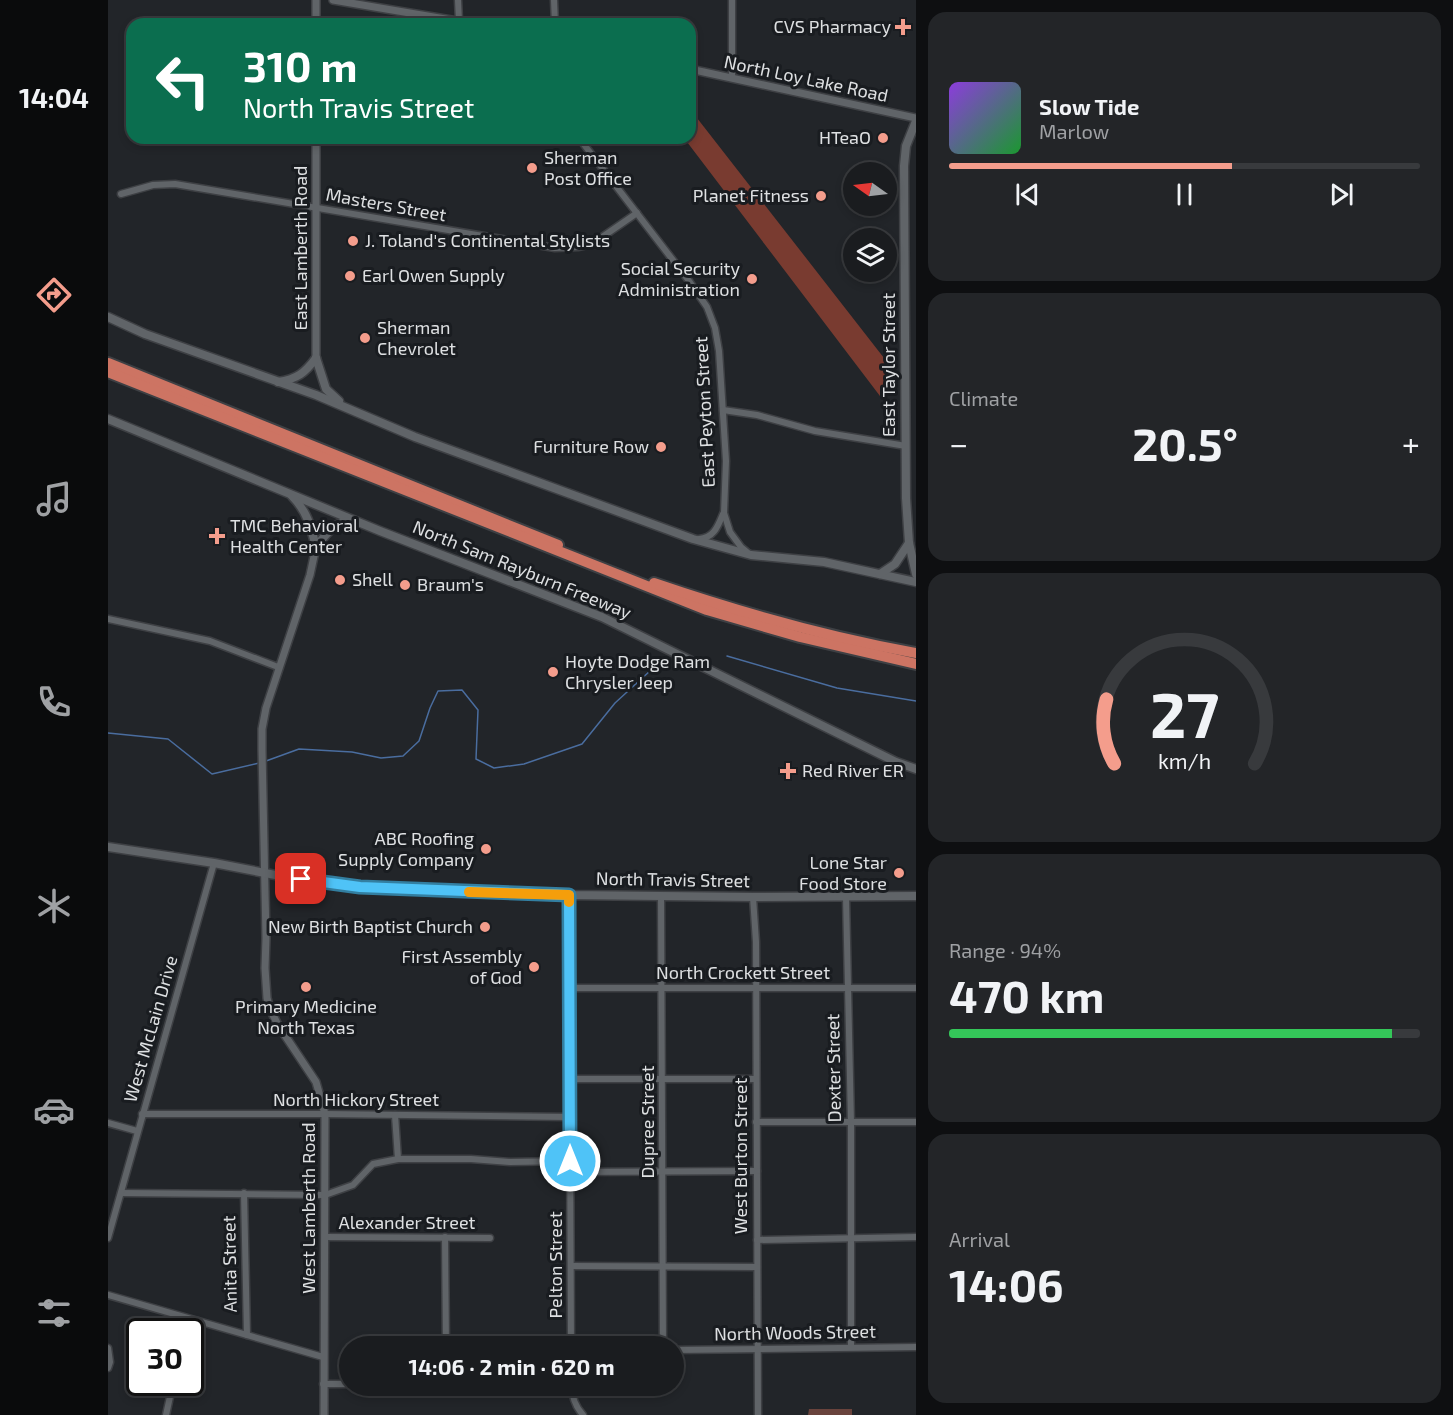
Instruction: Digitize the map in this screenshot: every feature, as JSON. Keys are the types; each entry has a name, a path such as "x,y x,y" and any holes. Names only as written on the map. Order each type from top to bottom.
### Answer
{"highway":[{"name":"North Sam Rayburn Freeway","path":"108,363 634,576 698,598 788,624 876,646 916,653"},
{"name":"North Sam Rayburn Freeway","path":"108,372 707,610 800,637 916,664"},
{"path":"876,646 916,648"}],"main road":[{"name":"East Taylor Street","path":"916,119 906,146 904,166 906,498 909,543 916,574"},
{"path":"108,317 144,334 345,407 415,437 693,539 751,555 824,562 916,582"},
{"path":"277,382 292,380 302,375 316,358"},
{"path":"316,358 326,389 345,407"},
{"name":"North Sam Rayburn Freeway","path":"108,419 356,521 602,617 896,762 916,769"},
{"path":"285,490 304,509 316,547"},
{"path":"316,547 333,527 343,521 356,521"},
{"path":"880,574 895,564 909,543"},
{"name":"North Travis Street","path":"108,847 214,863 296,879 360,887 569,895 916,896"}],"street":[{"path":"316,0 316,18"},
{"path":"333,0 441,18"},
{"path":"386,9 387,0"},
{"path":"458,0 459,18"},
{"path":"554,0 555,18"},
{"path":"732,0 732,78"},
{"name":"North Loy Lake Road","path":"696,70 916,119"},
{"name":"East Lamberth Road","path":"316,144 316,358"},
{"name":"East Peyton Street","path":"584,144 689,281 707,307 716,328 726,461 724,513 726,527 734,539 751,555"},
{"name":"Masters Street","path":"121,194 153,185 175,184 555,248 592,244 637,213"},
{"path":"723,410 815,431 906,446"},
{"name":"East Peyton Street","path":"693,539 712,535 718,528 724,513"},
{"path":"265,872 262,750 266,708 310,575 316,547"},
{"path":"108,619 210,641 278,667"},
{"name":"West McLain Drive","path":"108,1238 214,863"},
{"name":"West Lamberth Road","path":"265,872 267,999 274,1018 316,1082 325,1114 324,1415"},
{"name":"Pelton Street","path":"569,895 571,1336"},
{"name":"Dupree Street","path":"661,896 663,1336"},
{"name":"West Burton Street","path":"753,897 756,988 758,1415"},
{"name":"Dexter Street","path":"846,897 851,1123 851,1347"},
{"name":"North Crockett Street","path":"570,988 916,987"},
{"path":"570,1079 756,1079"},
{"name":"North Hickory Street","path":"142,1114 570,1117"},
{"path":"395,1115 398,1159"},
{"path":"756,1122 916,1122"},
{"path":"108,1123 137,1131"},
{"path":"121,1193 325,1195 353,1185 373,1164 398,1159 570,1161"},
{"path":"570,1172 757,1171"},
{"name":"Anita Street","path":"244,1193 247,1335"},
{"name":"Alexander Street","path":"325,1237 490,1238"},
{"path":"445,1237 446,1336"},
{"path":"757,1240 916,1237"},
{"path":"571,1266 757,1267"},
{"path":"108,1295 185,1318"},
{"path":"204,1323 323,1357"},
{"name":"North Woods Street","path":"684,1350 916,1347"},
{"path":"108,1348 108,1368"},
{"path":"323,1384 339,1384"},
{"path":"166,1415 170,1396"},
{"path":"572,1396 583,1415"}],"shaded area":[{"path":"696,117 898,376 883,400 689,144 696,144"},
{"path":"809,1409 852,1409 852,1415 808,1415"}],"waterway":[{"path":"727,656 837,688 916,701"},
{"path":"266,761 299,749 352,752 381,758 403,756 419,741 438,691 462,690 478,710 476,759 494,768 524,764 582,744 615,703 662,660"},
{"path":"108,733 168,739 212,774 259,763"}],"slow traffic":[{"path":"469,892 569,895 569,902"}],"place":[{"name":"CVS Pharmacy","path":"903,27"},
{"name":"HTeaO","path":"883,138"},
{"name":"Sherman Post Office","path":"532,168"},
{"name":"Planet Fitness","path":"821,196"},
{"name":"J. Toland's Continental Stylists","path":"353,241"},
{"name":"Earl Owen Supply","path":"350,276"},
{"name":"Social Security Administration","path":"752,279"},
{"name":"Sherman Chevrolet","path":"365,338"},
{"name":"Furniture Row","path":"661,447"},
{"name":"TMC Behavioral Health Center","path":"217,536"},
{"name":"Shell","path":"340,580"},
{"name":"Braum's","path":"405,585"},
{"name":"Hoyte Dodge Ram Chrysler Jeep","path":"553,672"},
{"name":"Red River ER","path":"788,771"},
{"name":"ABC Roofing Supply Company","path":"486,849"},
{"name":"Lone Star Food Store","path":"899,873"},
{"name":"New Birth Baptist Church","path":"485,927"},
{"name":"First Assembly of God","path":"534,967"},
{"name":"Primary Medicine North Texas","path":"306,987"}],"route":[{"path":"301,879 360,887 569,895 570,1161"}]}
